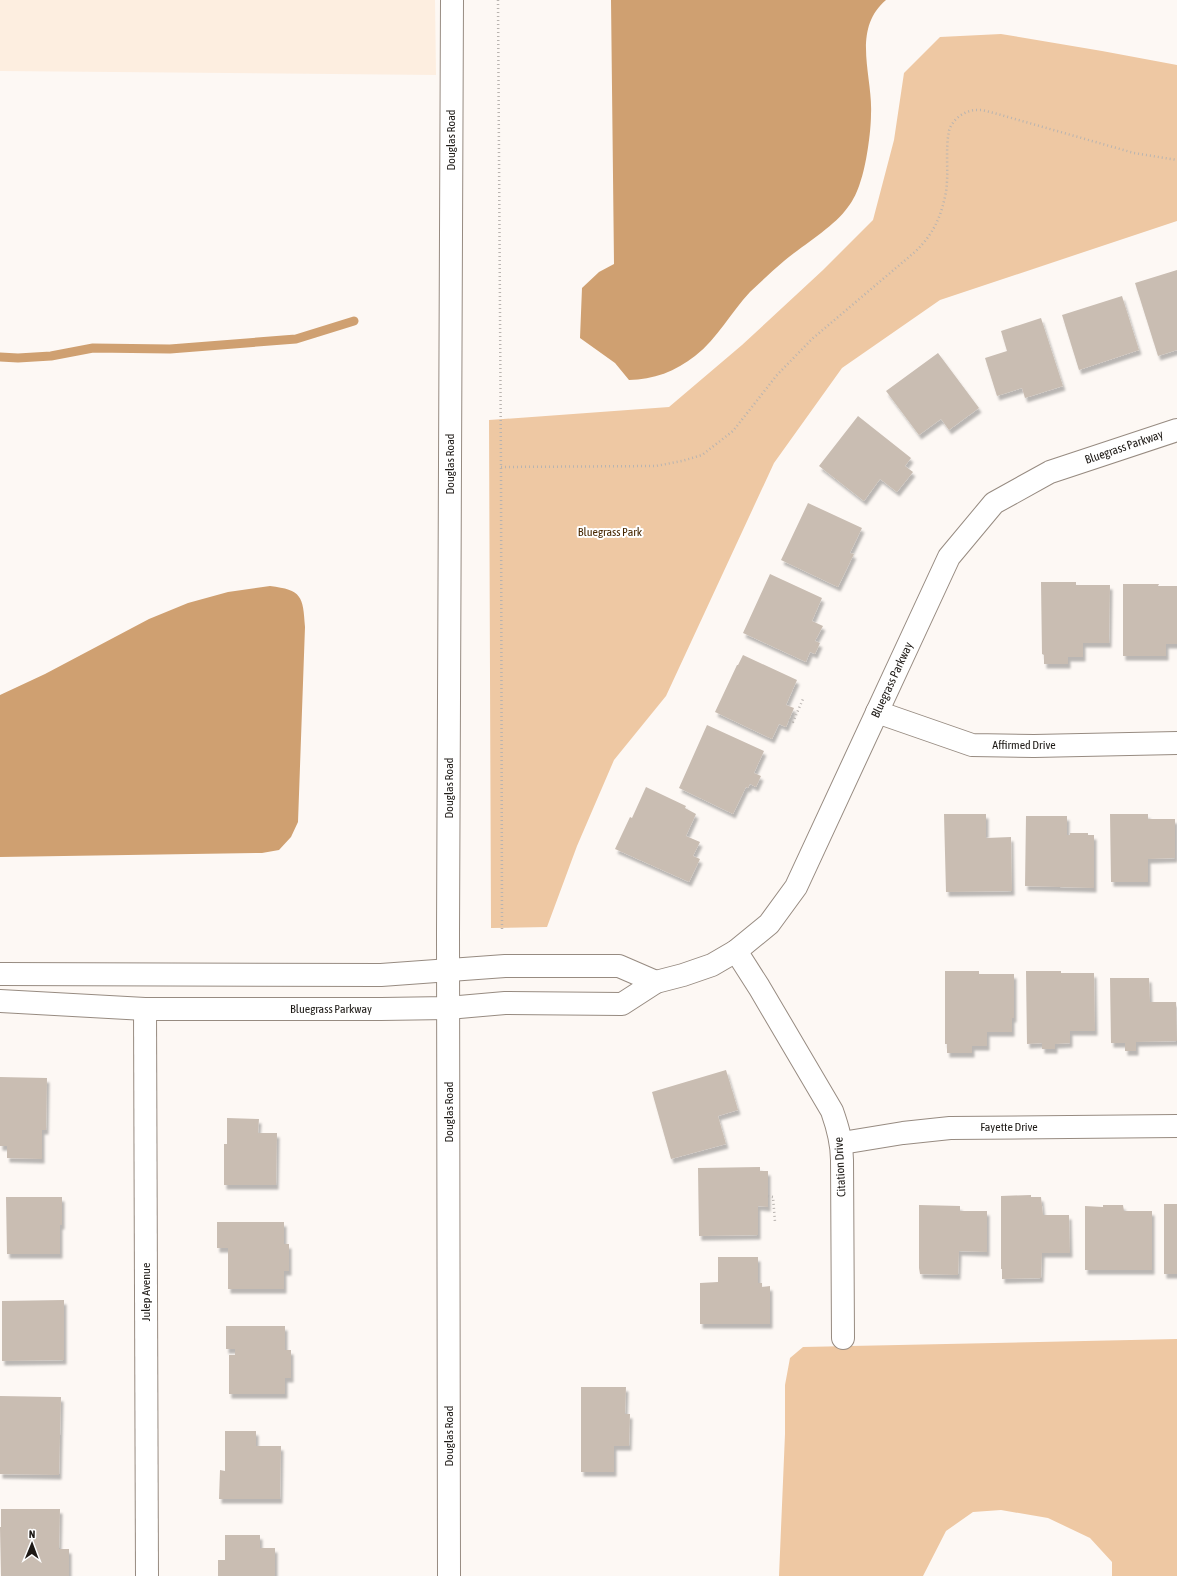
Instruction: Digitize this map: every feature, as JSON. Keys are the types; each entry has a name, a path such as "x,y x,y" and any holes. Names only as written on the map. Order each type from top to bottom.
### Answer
{"street":[{"name":"Douglas Road","path":"449,1576 448,969 452,0"},
{"name":"Bluegrass Parkway","path":"0,1001 145,1009 448,1008 505,1003 622,1004 656,982 683,976 712,965 736,951 769,924 796,887 949,557 994,503 1050,472 1177,430"},
{"name":"Affirmed Drive","path":"877,712 972,744 1034,746 1177,743"},
{"name":"Citation Drive","path":"736,951 759,986 832,1111 842,1143 842,1338"},
{"path":"0,974 381,975 506,966 619,966 656,982"},
{"name":"Julep Avenue","path":"145,1009 147,1576"},
{"name":"Fayette Drive","path":"842,1143 902,1133 950,1128 1177,1126"}],"path":[{"path":"498,0 502,932"},
{"path":"501,467 656,466 702,455 720,442 733,431 778,375 812,339 916,251 928,239 937,224 946,191 950,131 956,118 965,112 978,110 994,113 1134,153 1177,160"},
{"path":"788,720 792,722 804,699"},
{"path":"768,1196 773,1197 775,1222"}],"shaded area":[{"path":"0,0 435,0 436,75 0,71"},
{"path":"611,0 886,0 875,12 869,25 866,39 866,54 871,99 870,130 862,176 857,192 850,205 835,222 784,261 750,292 718,333 695,356 664,374 638,380 629,380 615,363 580,338 582,288 599,272 614,264"},
{"path":"270,586 289,590 299,596 303,608 305,627 298,822 291,837 279,850 262,853 0,857 0,695 45,674 149,619 188,603 228,592"}],"green space":[{"name":"Bluegrass Park","path":"1001,34 1177,65 1177,221 940,300 842,368 774,463 666,696 614,760 577,846 547,927 491,928 489,420 669,407 742,345 823,270 873,220 894,140 904,73 940,37"},
{"path":"1177,1339 1177,1576 1112,1576 1112,1562 1090,1538 1048,1518 1001,1510 973,1512 946,1531 923,1576 779,1576 785,1434 785,1385 790,1358 803,1347"}],"building":[{"path":"1177,270 1177,350 1158,356 1135,283"},
{"path":"1122,296 1139,350 1079,370 1062,315"},
{"path":"1041,318 1063,386 1025,398 1022,388 997,396 985,358 1007,351 1001,331"},
{"path":"938,353 979,408 949,430 941,419 919,435 886,391"},
{"path":"858,416 911,458 905,466 913,472 897,492 880,479 864,501 819,466"},
{"path":"808,503 862,528 850,553 854,554 838,587 781,560"},
{"path":"770,574 822,598 812,621 823,626 815,641 820,643 815,654 810,652 806,662 743,633"},
{"path":"1041,582 1076,582 1076,585 1110,585 1109,643 1083,643 1083,657 1068,657 1068,664 1044,664 1044,655 1042,654"},
{"path":"1123,584 1159,584 1158,586 1177,586 1177,644 1166,644 1166,656 1123,656"},
{"path":"743,655 797,680 786,705 794,708 786,727 779,724 772,739 715,712"},
{"path":"707,725 764,751 754,773 761,776 756,787 750,784 748,788 746,787 733,814 679,788"},
{"path":"646,787 686,806 685,808 696,814 686,836 700,842 693,856 700,859 689,882 615,849 630,817 632,818"},
{"path":"944,814 986,814 986,838 1011,837 1012,891 946,892"},
{"path":"1110,814 1148,814 1148,819 1175,819 1175,858 1148,859 1148,882 1111,882"},
{"path":"1026,816 1067,816 1067,835 1070,835 1070,833 1088,833 1088,835 1094,835 1094,888 1025,886"},
{"path":"945,971 979,971 979,974 1014,974 1014,1018 1012,1018 1012,1032 987,1032 987,1046 972,1046 972,1053 947,1053 947,1044 945,1044"},
{"path":"1026,971 1094,973 1095,1031 1070,1031 1070,1043 1055,1044 1055,1049 1042,1049 1042,1043 1027,1044"},
{"path":"1110,978 1149,978 1150,1002 1176,1002 1177,1041 1136,1042 1136,1051 1125,1051 1125,1043 1111,1043"},
{"path":"726,1070 738,1110 718,1116 726,1144 671,1159 652,1092"},
{"path":"0,1077 47,1078 46,1130 42,1130 42,1159 7,1158 7,1146 0,1146"},
{"path":"227,1118 259,1119 258,1133 277,1133 276,1185 224,1185 224,1144 227,1144"},
{"path":"760,1167 760,1171 768,1171 768,1207 758,1206 758,1235 699,1236 698,1168"},
{"path":"1031,1195 1031,1197 1041,1197 1043,1215 1069,1215 1070,1253 1042,1253 1041,1278 1002,1279 1001,1196"},
{"path":"6,1197 62,1197 60,1254 7,1254"},
{"path":"1164,1204 1177,1204 1177,1274 1164,1274"},
{"path":"919,1205 960,1206 960,1211 987,1211 987,1252 959,1251 958,1275 920,1274"},
{"path":"1103,1205 1123,1205 1124,1211 1152,1211 1152,1270 1085,1270 1085,1206 1103,1207"},
{"path":"217,1222 284,1222 284,1244 289,1244 289,1271 284,1271 284,1289 228,1289 228,1248 217,1248"},
{"path":"718,1257 758,1257 758,1283 762,1283 762,1287 770,1286 770,1324 700,1324 700,1283 718,1282"},
{"path":"64,1300 64,1360 2,1361 2,1301"},
{"path":"226,1326 285,1326 285,1350 291,1350 291,1378 285,1378 285,1394 229,1394 229,1355 235,1355 235,1349 226,1349"},
{"path":"581,1387 626,1387 625,1414 630,1414 629,1446 614,1446 614,1472 581,1472"},
{"path":"0,1396 61,1397 59,1475 0,1474"},
{"path":"225,1431 256,1431 256,1446 281,1446 280,1499 219,1499 220,1470 225,1471"},
{"path":"1,1509 60,1509 59,1549 69,1549 69,1576 1,1576"},
{"path":"225,1535 260,1535 260,1548 275,1548 275,1576 218,1576 218,1560 225,1560"}],"waterway":[{"path":"0,357 18,358 51,356 93,348 170,349 296,339 354,321"}]}
